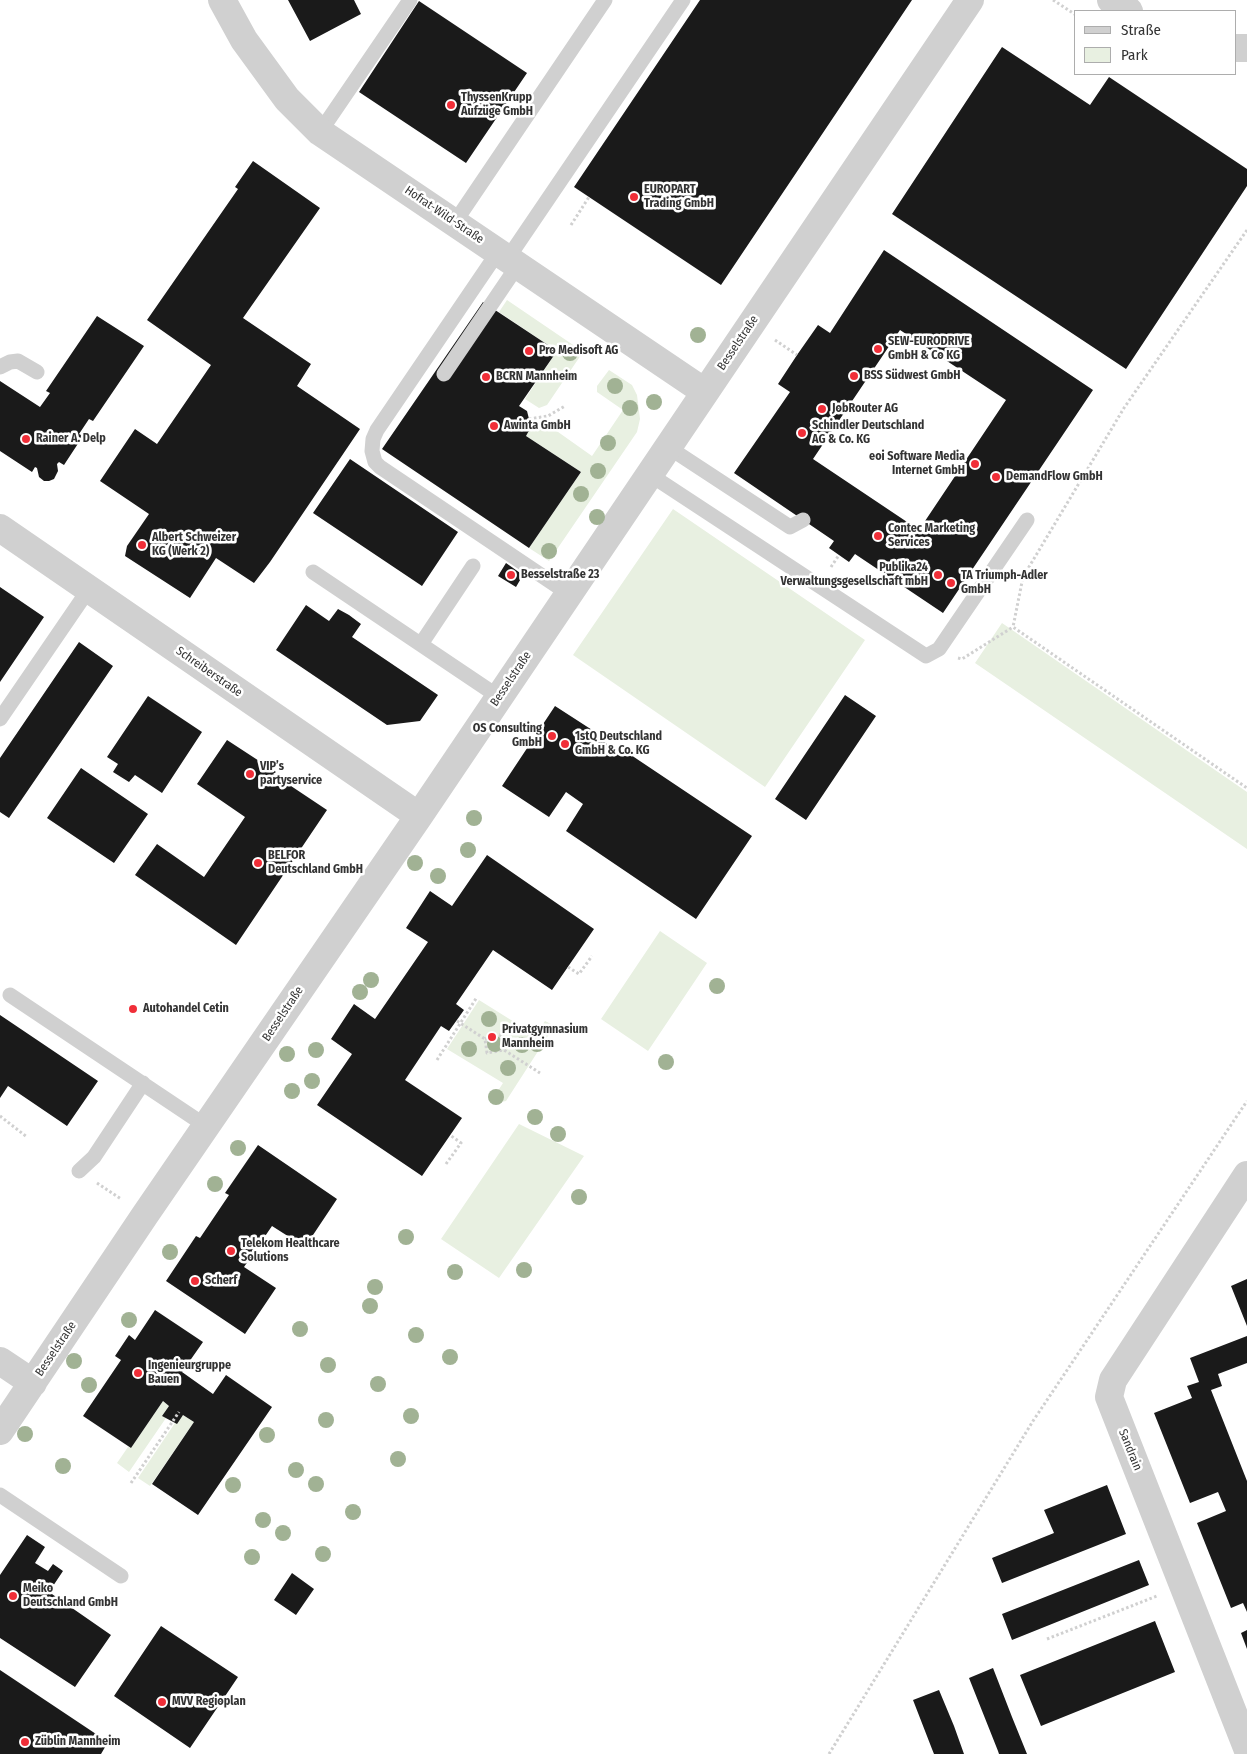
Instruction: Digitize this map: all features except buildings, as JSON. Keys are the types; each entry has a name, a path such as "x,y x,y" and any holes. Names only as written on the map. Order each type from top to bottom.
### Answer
{"street":[{"name":"Hofrat-Wild-Straße","path":"222,0 244,40 287,99 320,132 705,392"},
{"name":"Besselstraße","path":"0,1431 970,0"},
{"path":"1111,0 1127,10"},
{"name":"Schreiberstraße","path":"0,528 418,816"},
{"name":"Sandrain","path":"1247,1175 1113,1380 1109,1396 1247,1748"},
{"path":"0,1361 32,1383"}],"lane":[{"path":"320,132 410,0"},
{"path":"454,222 604,0"},
{"path":"569,594 380,467 375,462 372,451 373,440 377,430 508,258 683,0"},
{"path":"444,374 508,258"},
{"path":"0,367 10,362 18,361 38,372"},
{"path":"668,447 790,527 803,520"},
{"path":"650,474 926,656 939,649 1027,520"},
{"path":"421,644 473,566"},
{"path":"313,572 499,697"},
{"path":"0,719 89,589"},
{"path":"10,995 206,1126"},
{"path":"78,1171 94,1157 143,1084"},
{"path":"0,1495 121,1576"}],"path":[{"path":"1053,0 1074,14"},
{"path":"571,225 589,197"},
{"path":"939,649 962,660 1013,627 1023,577 1124,408 1247,230"},
{"path":"784,346 797,355"},
{"path":"529,419 548,416 566,406"},
{"path":"829,570 839,555"},
{"path":"1013,627 1247,788"},
{"path":"568,967 579,974 592,956"},
{"path":"437,1060 459,1022 477,997"},
{"path":"459,1022 485,1039 500,1035 504,1050 540,1073"},
{"path":"485,1039 487,1053 504,1050"},
{"path":"829,1754 1033,1421 1247,1101"},
{"path":"0,1116 27,1137"},
{"path":"446,1164 461,1143 450,1136"},
{"path":"131,1483 179,1412"},
{"path":"1047,1640 1183,1585"}],"green space":[{"path":"507,300 582,351 547,405 539,408 525,399 557,351 499,312"},
{"path":"609,370 632,385 637,395 640,419 637,432 549,561 529,548 581,472 526,436 531,427 536,430 551,427 592,456 623,410 597,392 597,386"},
{"path":"673,509 865,640 765,787 573,655"},
{"path":"1002,623 1247,792 1247,849 975,663"},
{"path":"660,931 707,963 648,1051 601,1019"},
{"path":"479,1000 535,1035 545,1021 551,1024 553,1028 506,1101 496,1103 492,1100 503,1083 447,1049"},
{"path":"519,1124 584,1156 499,1278 441,1239"},
{"path":"163,1401 169,1406 162,1416 166,1418 129,1472 117,1463 128,1447 131,1448"},
{"path":"183,1415 194,1422 150,1486 138,1478 175,1423"}],"place":[{"name":"ThyssenKrupp Aufzüge GmbH","path":"451,105"},
{"name":"EUROPART Trading GmbH","path":"634,197"},
{"name":"SEW-EURODRIVE GmbH & Co KG","path":"878,349"},
{"name":"Pro Medisoft AG","path":"529,351"},
{"name":"BSS Südwest GmbH","path":"854,376"},
{"name":"BCRN Mannheim","path":"486,377"},
{"name":"JobRouter AG","path":"822,409"},
{"name":"Awinta GmbH","path":"494,426"},
{"name":"Schindler Deutschland AG & Co. KG","path":"802,433"},
{"name":"Rainer A. Delp","path":"26,439"},
{"name":"eoi Software Media Internet GmbH","path":"975,464"},
{"name":"DemandFlow GmbH","path":"996,477"},
{"name":"Contec Marketing Services","path":"878,536"},
{"name":"Albert Schweizer KG (Werk 2)","path":"142,545"},
{"name":"Besselstraße 23","path":"511,575"},
{"name":"Publika24 Verwaltungsgesellschaft mbH","path":"938,575"},
{"name":"TA Triumph-Adler GmbH","path":"951,583"},
{"name":"OS Consulting GmbH","path":"552,736"},
{"name":"1stQ Deutschland GmbH & Co. KG","path":"565,744"},
{"name":"VIP’s partyservice","path":"250,774"},
{"name":"BELFOR Deutschland GmbH","path":"258,863"},
{"name":"Autohandel Cetin","path":"133,1009"},
{"name":"Privatgymnasium Mannheim","path":"492,1037"},
{"name":"Telekom Healthcare Solutions","path":"231,1251"},
{"name":"Scherf","path":"195,1281"},
{"name":"Ingenieurgruppe Bauen","path":"138,1373"},
{"name":"Meiko Deutschland GmbH","path":"13,1596"},
{"name":"MVV Regioplan","path":"162,1702"},
{"name":"Züblin Mannheim","path":"25,1742"}]}
